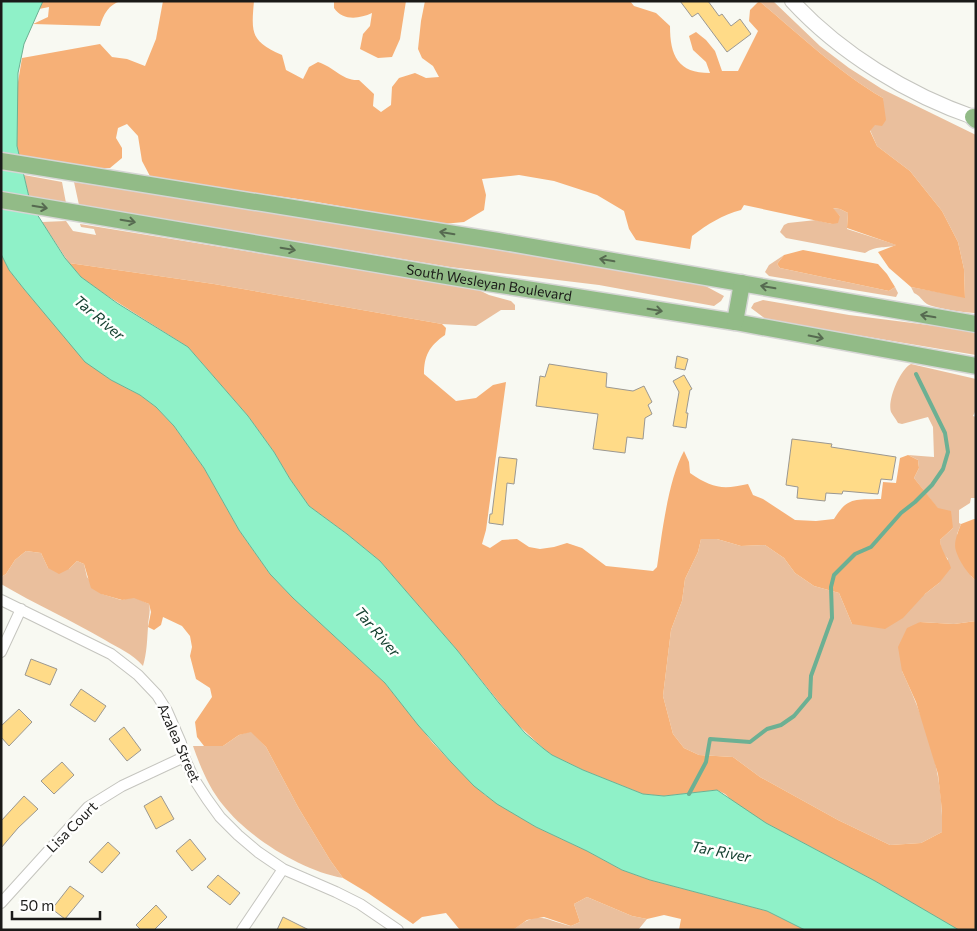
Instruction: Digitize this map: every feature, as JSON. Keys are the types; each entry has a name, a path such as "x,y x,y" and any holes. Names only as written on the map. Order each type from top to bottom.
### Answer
{"highway":[{"path":"1,161 498,241 972,322"},
{"name":"South Wesleyan Boulevard","path":"1,200 478,281 735,322 976,366"},
{"path":"735,322 742,283"}],"main road":[{"path":"792,1 826,33 882,73 914,91 975,118"}],"street":[{"name":"Azalea Street","path":"1,600 111,654 138,674 157,695 167,711 194,779 220,817 258,852 283,869 360,904 398,930"},
{"path":"1,652 21,609"},
{"name":"Lisa Court","path":"1,903 88,807 122,786 184,757"},
{"path":"242,930 283,869"}],"shaded area":[{"path":"43,1 121,1 107,10 100,26 33,24 48,17 49,7 39,9"},
{"path":"163,1 254,1 253,29 255,35 264,45 282,55 286,70 303,79 309,67 318,62 324,64 343,76 359,80 374,94 373,106 381,112 391,105 392,87 399,78 415,73 426,78 439,77 433,66 422,58 418,49 425,1 630,1 634,6 656,13 670,26 670,37 674,54 683,66 690,70 710,73 706,62 693,50 689,36 696,32 706,40 715,51 722,71 738,71 758,31 749,21 750,10 759,1 850,77 883,98 886,120 882,126 875,125 870,131 877,146 910,171 942,211 958,242 964,269 965,298 911,287 889,268 878,252 896,245 847,228 848,213 840,209 833,208 840,216 838,223 832,224 744,205 741,210 715,220 692,236 690,249 636,240 629,229 624,211 597,195 554,181 519,175 482,179 486,195 484,210 464,222 443,224 305,200 151,178 142,161 138,136 127,124 118,128 116,138 122,148 122,158 110,168 19,155 17,146 17,88 22,58 100,44 112,57 127,59 145,66 156,39"},
{"path":"334,1 406,1 400,39 392,57 378,58 360,49 363,34 370,26 372,13 362,17 347,17 334,8"},
{"path":"759,1 773,1 820,46 849,68 882,89 976,135 976,313 930,306 914,293 911,287 965,297 964,269 958,242 942,211 910,171 877,146 870,130 880,115 883,98 850,77"},
{"path":"24,175 62,182 66,203 29,197"},
{"path":"74,182 698,282 724,296 714,306 599,285 450,267 79,205"},
{"path":"832,208 848,213 847,229 897,245 877,248 865,253 786,238 780,232 784,225 788,223 816,220 832,224 840,216"},
{"path":"66,221 73,231 96,235 94,229 81,227 80,224 477,289 489,295 511,301 515,305 515,310 501,310 476,326 442,324 214,284 69,263 42,222"},
{"path":"803,250 878,264 895,287 889,291 780,268 777,264 784,255"},
{"path":"1,254 9,270 85,361 111,380 140,395 156,407 174,426 204,468 239,530 270,574 293,598 385,683 432,742 485,795 536,827 622,870 650,880 767,911 805,930 679,930 681,919 664,915 647,919 632,916 587,897 574,904 580,922 571,926 544,917 527,920 513,930 460,930 446,913 422,917 413,924 343,878 298,807 266,747 251,732 239,735 223,746 204,746 197,737 195,722 212,697 210,688 196,679 190,656 192,647 190,636 182,626 163,617 161,625 154,630 148,627 151,612 149,604 134,598 122,600 101,594 91,588 84,564 77,561 69,569 59,574 48,568 41,553 26,551 15,560 6,574 1,577"},
{"path":"784,255 777,264 780,268 889,291 895,287 898,293 896,297 769,276 765,272 769,265"},
{"path":"69,263 214,284 442,324 446,328 445,335 428,352 424,374 456,401 476,398 493,385 506,382 486,530 482,544 490,548 502,540 517,539 529,547 540,549 567,543 582,548 606,566 653,571 657,567 670,492 678,463 684,451 689,462 690,473 705,482 724,487 748,484 753,495 763,499 795,520 816,521 834,519 844,506 853,501 881,499 883,482 896,483 900,458 908,455 918,460 919,468 914,478 938,508 951,511 953,528 940,540 951,568 939,583 925,594 903,618 885,629 852,624 839,593 814,586 795,573 784,558 765,545 741,546 717,539 701,539 698,552 685,579 682,601 671,630 663,696 673,734 684,748 699,755 733,757 760,777 838,820 890,845 921,843 942,832 938,774 916,702 902,671 898,647 907,628 920,622 954,624 976,621 976,930 959,930 955,928 875,881 766,823 738,806 725,794 717,790 664,796 643,794 583,770 552,755 515,722 457,650 380,561 309,506 248,416 188,347 106,295 81,277"},
{"path":"763,300 849,315 976,331 976,355 767,320 751,308 754,303"},
{"path":"911,364 976,379 976,410 973,416 976,417 976,498 971,498 970,503 959,510 959,523 961,524 957,534 971,576 976,581 976,621 954,624 920,622 902,671 919,710 937,769 942,811 942,832 921,843 890,845 838,820 760,777 733,757 699,755 684,748 673,734 663,696 671,630 682,601 685,579 698,552 701,539 717,539 741,546 765,545 784,558 795,573 814,586 839,593 852,624 925,594 939,583 948,559 941,551 940,540 953,528 914,478 919,468 918,460 908,455 934,457 933,427 928,417 902,424 898,423 890,407 895,386 903,372"},
{"path":"976,519 976,581 962,563 955,545 961,524"},
{"path":"26,551 41,553 48,568 69,569 77,561 84,564 87,577 102,594 121,600 134,597 149,604 147,646 143,666 135,658 120,649 1,584 1,577 6,574 15,560"},
{"path":"251,731 266,747 298,807 343,878 294,861 262,841 234,817 213,791 193,746 223,746 239,735"},
{"path":"587,897 632,916 647,919 638,930 513,930 536,918 548,919 571,926 580,922 574,904"}],"water":[{"name":"Tar River","path":"1,1 43,1 24,44 18,73 17,146 29,197 35,211 65,258 81,277 117,303 188,347 248,416 309,506 380,561 457,650 525,733 552,755 583,770 643,794 664,796 717,790 766,823 875,881 959,930 805,930 767,911 650,880 622,870 536,827 497,804 474,786 418,725 385,683 293,598 270,574 239,530 204,468 174,426 156,407 140,395 111,380 85,362 9,270 1,254"}],"building":[{"path":"680,1 708,1 719,16 722,14 731,26 740,19 751,34 727,52 698,13 692,17"},
{"path":"677,356 688,359 685,370 675,368"},
{"path":"549,364 607,373 606,387 633,391 644,386 652,402 648,405 652,414 645,418 643,439 627,437 625,453 593,449 598,414 536,406 540,376 545,377"},
{"path":"684,375 692,389 690,390 686,413 688,413 686,428 673,426 679,392 673,381"},
{"path":"792,439 832,444 831,447 896,457 892,480 881,479 878,494 843,491 842,494 826,493 825,501 797,498 798,487 786,485"},
{"path":"499,457 517,459 514,484 507,483 503,525 489,523 490,514 492,514"},
{"path":"31,659 57,669 50,685 25,675"},
{"path":"81,689 106,706 95,722 70,705"},
{"path":"19,709 32,722 9,746 1,737 1,726"},
{"path":"124,727 141,750 127,761 109,739"},
{"path":"62,762 74,775 54,794 41,781"},
{"path":"24,796 38,809 1,848 1,821"},
{"path":"161,796 174,819 156,829 144,806"},
{"path":"190,839 206,859 192,871 176,851"},
{"path":"108,842 120,853 102,873 89,862"},
{"path":"218,875 240,893 230,905 207,887"},
{"path":"70,886 84,896 65,919 52,909"},
{"path":"156,905 167,917 154,930 141,930 136,925"},
{"path":"283,917 309,930 277,930"}],"waterway":[{"path":"689,794 706,762 710,739 750,742 767,729 781,725 794,716 810,697 811,676 832,618 831,587 834,575 855,554 871,547 901,513 932,485 943,469 948,452 945,433 916,374"}]}
